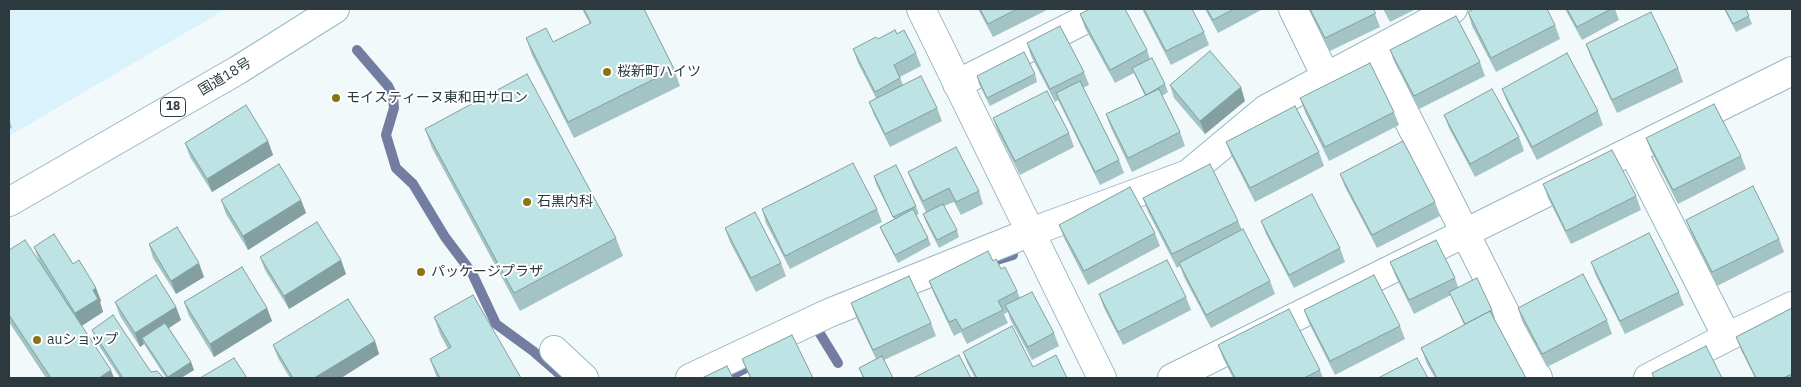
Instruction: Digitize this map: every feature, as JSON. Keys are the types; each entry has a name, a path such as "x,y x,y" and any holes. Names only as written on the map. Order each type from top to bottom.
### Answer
{"main road":[{"name":"国道18号","path":"9,202 238,70 335,9"},
{"path":"921,9 1102,378"},
{"path":"958,84 1106,9"},
{"path":"1293,9 1326,77"},
{"path":"690,378 829,313 1031,232 1188,174 1266,109 1453,9"},
{"path":"1374,52 1538,378"},
{"path":"1172,378 1792,71"},
{"path":"1632,150 1727,337"},
{"path":"1648,378 1792,306"},
{"path":"554,350 584,378"}],"shaded area":[{"path":"9,9 226,9 9,136"}],"building":[{"name":"桜新町ハイツ","path":"584,9 644,9 674,69 568,122 526,38 546,28 553,42 591,23"},
{"path":"980,9 1017,9 988,24"},
{"path":"1090,9 1125,9 1147,50 1110,70 1080,14"},
{"path":"1144,9 1192,9 1204,32 1166,51"},
{"path":"1207,9 1234,9 1213,20"},
{"path":"1310,9 1373,9 1376,13 1325,38"},
{"path":"1474,9 1547,9 1555,25 1491,58 1468,12"},
{"path":"1567,9 1611,9 1577,27"},
{"path":"1725,9 1746,9 1749,16 1733,24"},
{"path":"1651,12 1678,68 1612,100 1586,44"},
{"path":"1456,16 1480,62 1414,96 1390,50"},
{"path":"1060,26 1084,72 1050,89 1027,43"},
{"path":"895,30 897,34 904,30 916,53 894,65 900,78 875,92 853,49"},
{"path":"1210,51 1241,87 1200,121 1170,85"},
{"path":"1024,52 1035,74 987,98 977,76"},
{"path":"1567,53 1598,111 1532,147 1502,89"},
{"path":"1152,58 1165,84 1146,95 1132,68"},
{"path":"1370,63 1394,112 1325,147 1300,98"},
{"name":"石黒内科","path":"527,74 616,238 514,293 425,129"},
{"path":"921,76 937,108 885,134 869,102"},
{"path":"1080,81 1119,160 1095,172 1056,93"},
{"path":"1159,89 1180,132 1128,158 1106,114"},
{"path":"1492,89 1519,137 1470,164 1444,115"},
{"path":"1047,91 1069,133 1015,161 993,118"},
{"path":"1714,104 1741,156 1673,190 1646,138"},
{"path":"246,105 268,141 207,179 185,143"},
{"path":"1295,106 1319,152 1250,188 1226,142"},
{"path":"1403,141 1435,202 1372,235 1340,174"},
{"path":"956,147 979,191 956,202 949,188 923,201 908,172"},
{"path":"1612,150 1636,196 1566,231 1543,184"},
{"path":"853,163 877,209 785,256 762,209"},
{"path":"279,164 301,200 243,236 221,200"},
{"path":"1210,164 1238,221 1172,254 1143,198"},
{"path":"896,165 916,206 893,217 874,176"},
{"path":"1753,186 1779,239 1712,272 1686,220"},
{"path":"1130,187 1155,233 1084,271 1059,225"},
{"path":"1312,194 1340,248 1289,275 1261,221"},
{"path":"943,204 957,230 937,240 923,214"},
{"path":"913,209 928,238 895,255 880,227"},
{"path":"755,212 781,263 751,278 725,228"},
{"path":"317,222 341,260 284,296 260,257"},
{"path":"177,227 199,263 171,281 149,244"},
{"path":"1243,229 1270,281 1206,315 1179,263"},
{"path":"1649,233 1679,292 1620,321 1591,262"},
{"path":"54,234 73,264 79,260 96,288 93,290 98,299 75,313 34,247"},
{"path":"25,240 111,370 99,378 51,378 9,315 9,250"},
{"path":"1436,240 1455,278 1409,300 1390,262"},
{"path":"988,251 993,261 996,259 1001,269 1005,267 1017,291 998,301 1003,310 962,330 956,319 949,322 929,281"},
{"path":"1167,260 1186,297 1118,332 1099,294"},
{"path":"242,267 267,308 210,344 184,302"},
{"path":"1583,274 1607,320 1542,354 1518,308"},
{"path":"156,275 176,307 135,333 115,302"},
{"path":"1374,275 1400,326 1330,361 1304,310"},
{"path":"909,276 931,323 873,350 851,303"},
{"path":"1477,278 1492,310 1465,324 1449,292"},
{"path":"1032,292 1054,333 1028,347 1005,305"},
{"path":"473,295 521,378 440,378 430,359 451,347 434,317"},
{"path":"348,299 375,341 314,378 293,378 273,345"},
{"path":"1792,308 1792,374 1783,378 1756,378 1736,337"},
{"path":"1289,309 1320,370 1304,378 1235,378 1218,345"},
{"path":"1490,311 1526,378 1437,378 1421,348"},
{"path":"113,315 151,372 157,371 164,378 123,378 92,330"},
{"path":"165,323 191,362 168,377 142,338"},
{"path":"1012,326 1033,367 1056,355 1067,378 977,378 963,352"},
{"path":"792,335 813,378 751,378 742,359"},
{"path":"1706,346 1722,378 1654,378 1652,373"},
{"path":"959,355 971,378 913,378"},
{"path":"882,356 893,378 864,378 859,368"},
{"path":"234,358 247,378 200,378"},
{"path":"1417,358 1428,378 1378,378"},
{"path":"727,366 733,378 702,378"}],"waterway":[{"path":"357,50 388,86 393,96 394,108 386,135 396,168 413,184 445,237 472,273 496,324 533,351 564,378"},
{"path":"987,263 1013,255"},
{"path":"819,332 838,363"},
{"path":"726,378 756,363"}],"place":[{"name":"桜新町ハイツ","path":"607,72"},
{"name":"モイスティーヌ東和田サロン","path":"336,98"},
{"name":"石黒内科","path":"527,202"},
{"name":"パッケージプラザ","path":"421,272"},
{"name":"auショップ","path":"37,340"}]}
